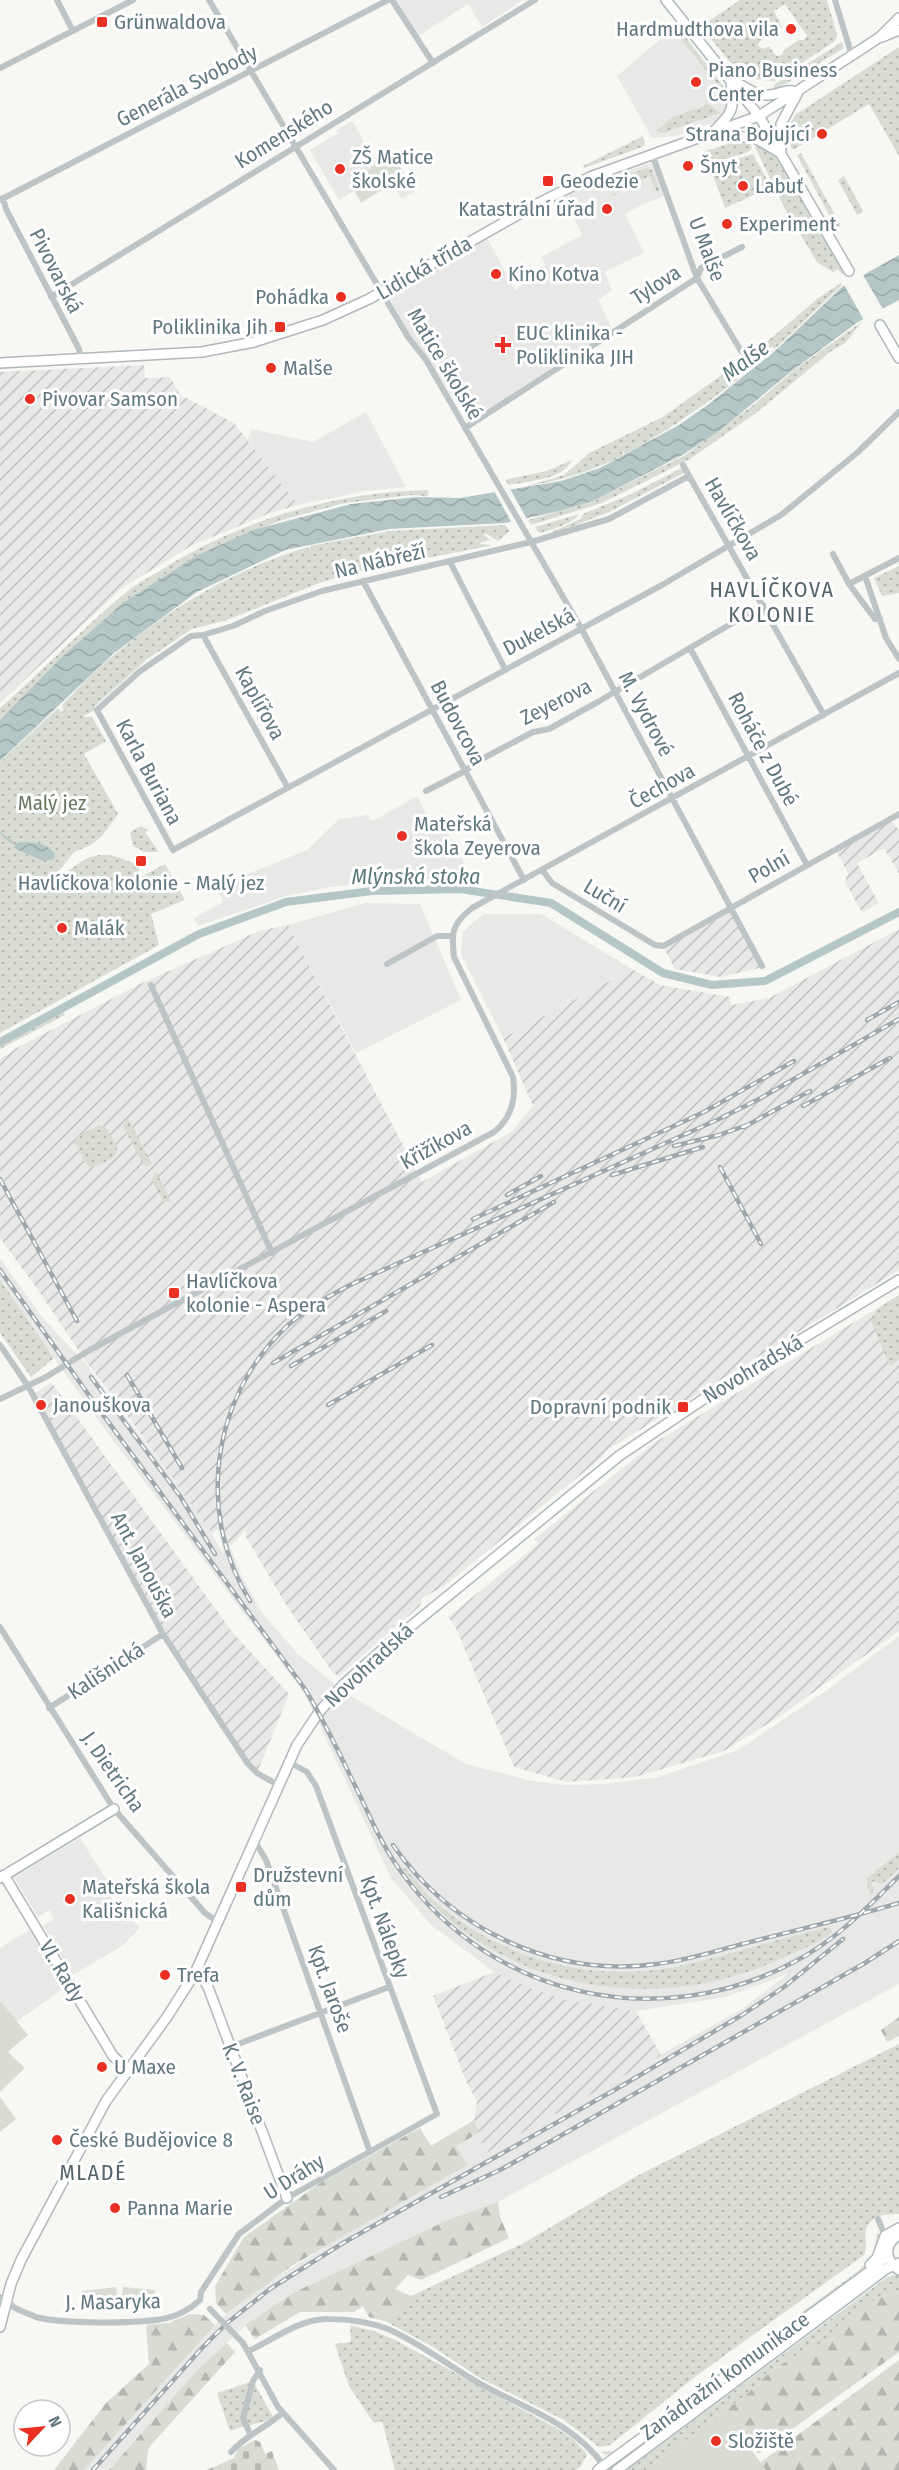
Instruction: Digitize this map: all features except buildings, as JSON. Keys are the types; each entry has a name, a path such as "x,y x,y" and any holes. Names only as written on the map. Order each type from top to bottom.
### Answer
{"main road":[{"path":"666,0 759,116 849,271"},
{"name":"Lidická třída","path":"0,363 202,352 254,342 323,320 383,291 555,194 590,177 759,116 880,37 899,18"},
{"name":"Lidická třída","path":"880,37 899,30"},
{"path":"731,79 749,90 764,95 790,89 798,92 781,124 781,153"},
{"path":"711,134 732,112 731,79"},
{"path":"711,134 754,138 781,153"},
{"path":"880,325 899,358"},
{"name":"Novohradská","path":"0,2327 3,2298 21,2260 88,2133 195,1973 278,1785 319,1712 365,1664 619,1456 708,1396 899,1280"},
{"path":"1,1874 114,1809"},
{"name":"Vl. Rady","path":"1,1874 113,2056 128,2070"},
{"name":"K. V. Raise","path":"195,1973 203,1978 208,1987 287,2198"},
{"path":"885,2236 899,2228"},
{"name":"Zanádražní komunikace","path":"601,2468 853,2281 880,2264 891,2241 899,2235"},
{"name":"Zanádražní komunikace","path":"853,2281 877,2258 885,2236"},
{"path":"887,2250 897,2267"},
{"name":"Zanádražní komunikace","path":"617,2470 864,2288 897,2267"}],"street":[{"path":"57,0 73,31"},
{"path":"0,68 133,0"},
{"name":"Matice školské","path":"209,0 383,291 408,337 426,360 498,484"},
{"path":"390,0 433,63"},
{"name":"Generála Svobody","path":"1,199 390,0"},
{"name":"Komenského","path":"51,297 535,0"},
{"path":"835,0 852,56"},
{"name":"U Malše","path":"652,154 697,278 741,351"},
{"name":"Pivovarská","path":"1,199 78,349 80,358"},
{"name":"Tylova","path":"465,428 697,278 701,268 742,247"},
{"name":"Dukelská","path":"173,850 506,669 781,515 856,453 899,412"},
{"name":"Havlíčkova","path":"683,465 824,715"},
{"name":"Na Nábřeží","path":"97,710 139,672 166,651 191,636 203,635 322,591 531,542 609,519 689,476"},
{"name":"M. Vydrové","path":"498,484 615,690 762,966"},
{"path":"833,554 849,584 875,619 879,619"},
{"path":"849,584 899,558"},
{"path":"450,562 506,669"},
{"path":"865,576 886,638 899,659"},
{"name":"Budovcova","path":"363,581 524,880"},
{"name":"Zeyerova","path":"426,791 532,732 549,729 763,605"},
{"name":"Kaplířova","path":"203,635 288,788"},
{"name":"Roháče z Dubé","path":"690,648 807,865"},
{"name":"Čechova","path":"452,936 459,918 487,900 899,673"},
{"name":"Karla Buriana","path":"97,710 173,850"},
{"name":"Polní","path":"655,945 663,946 683,936 899,814"},
{"name":"Luční","path":"543,871 552,884 655,945"},
{"path":"387,964 437,936 452,936"},
{"name":"Křižíkova","path":"0,1399 28,1386 464,1149 494,1132 506,1121 513,1096 513,1077 454,957 452,936"},
{"path":"151,984 272,1253"},
{"name":"Ant. Janouška","path":"0,1345 28,1386 163,1634 248,1764 257,1773 278,1785"},
{"name":"J. Dietricha","path":"0,1628 114,1809 205,1913 218,1922"},
{"name":"Kališnická","path":"49,1708 163,1634"},
{"name":"Kpt. Nálepky","path":"289,1762 307,1772 316,1786 437,2114"},
{"name":"Kpt. Jaroše","path":"254,1840 266,1860 370,2151"},
{"path":"230,2047 389,1987"},
{"name":"U Dráhy","path":"200,2300 201,2292 239,2234 287,2198 437,2114"},
{"path":"878,2219 882,2225 887,2250"},
{"path":"882,2225 899,2228"},
{"name":"J. Masaryka","path":"3,2298 13,2307 36,2316 69,2321 170,2318 189,2310 200,2300"},
{"path":"200,2300 243,2343 282,2413 334,2470"},
{"path":"249,2351 303,2324 326,2319 356,2320 388,2329 480,2383 562,2425 584,2442 601,2468"},
{"path":"250,2434 243,2418 253,2381 260,2370"},
{"path":"231,2452 242,2438 269,2425 282,2413"}],"shaded area":[{"path":"393,0 523,0 482,27 468,4 417,37"},
{"path":"678,30 729,94 730,102 722,119 676,136 652,138 617,76 669,32"},
{"path":"352,121 376,161 392,153 415,191 402,199 392,184 361,203 354,191 339,200 310,150 338,133 336,130"},
{"path":"658,160 669,194 625,214 644,253 604,272 612,290 598,300 612,328 470,423 410,336 386,292 486,236 515,290 522,285 520,281 546,265 541,257 582,235 563,195"},
{"path":"144,365 145,378 170,377 182,398 185,397 234,423 298,505 268,514 191,546 122,588 0,703 0,372"},
{"path":"366,412 406,487 366,491 298,505 247,440 252,429 313,442"},
{"path":"417,796 431,823 440,818 476,886 419,882 330,887 286,896 198,926 194,918 223,902 216,887 307,850 339,819 368,815 370,820 375,820"},
{"path":"890,818 899,831 899,874 884,848 857,863 879,903 862,913 845,882 848,873 835,849"},
{"path":"365,903 420,904 461,1000 356,1053 288,925"},
{"path":"731,908 760,968 720,977 675,969 663,946"},
{"path":"483,914 541,914 632,969 503,1038 461,954 463,932"},
{"path":"288,925 422,1182 511,1132 533,1106 503,1038 632,969 660,985 730,997 731,1005 769,998 899,929 899,1270 607,1450 600,1459 443,1587 422,1598 420,1606 339,1676 333,1673 285,1603 246,1537 246,1530 230,1546 218,1530 212,1533 87,1363 0,1238 0,1059 18,1047 142,983 259,931"},
{"path":"0,1258 42,1317 86,1364 205,1522 224,1555 218,1530 230,1546 241,1575 263,1614 298,1654 344,1692 466,1764 532,1781 567,1785 604,1784 658,1777 738,1750 827,1690 899,1636 899,1984 498,2202 450,2219 295,2293 253,2319 200,2367 109,2470 84,2470 197,2343 222,2318 266,2284 340,2237 466,2165 456,2146 479,2133 487,2152 742,2009 788,1974 726,1997 636,2011 603,2007 567,2000 532,1989 494,1972 431,1925 391,1878 305,1694 92,1412 5,1288 0,1280"},
{"path":"899,1295 899,1631 783,1714 724,1751 635,1777 567,1782 514,1767 456,1628 448,1617 538,1544 534,1539 654,1443"},
{"path":"52,1383 233,1633 289,1694 257,1773 193,1682 32,1394"},
{"name":"Mateřská škola Kališnická","path":"80,1838 108,1882 102,1888 140,1928 122,1946 73,1975 43,1926 54,1919 49,1910 38,1917 14,1877"},
{"path":"29,1930 33,1932 66,1987 16,2022 0,2001 0,1948"},
{"path":"494,1972 532,1989 567,2000 636,2011 661,2055 486,2153 474,2120 477,2101 466,2081 433,1996"}],"green space":[{"path":"740,0 827,0 837,35 835,41 775,81 743,78 703,29 709,25 709,21","holes":["785,4 807,36 804,40 799,40 784,50 782,55 776,56 769,46 764,49 758,46 759,42 768,36 767,34 782,27 774,11"]},
{"path":"673,29 681,31 726,90 730,100"},
{"path":"842,42 844,48 773,89 775,84"},
{"path":"899,47 899,156 869,104 793,150 788,132 795,115"},
{"path":"709,104 720,113 663,133 656,131 673,117"},
{"path":"643,136 645,145 642,147 584,168 583,166"},
{"path":"735,142 750,143 752,148 748,152 710,164 705,151"},
{"path":"757,144 777,157 845,272 842,274 838,269 833,272 817,262 785,209 755,147"},
{"path":"801,153 841,226 836,228 797,155"},
{"path":"753,154 771,187 725,208 710,167"},
{"path":"393,155 405,176 361,202 349,181"},
{"path":"646,168 652,170 660,191 657,192 649,176 608,198 624,187 625,177"},
{"path":"844,176 863,211 857,215 838,180"},
{"path":"841,283 842,285 775,349 772,346 770,348 773,351 683,419 625,454 623,451 622,456 598,467 562,479 523,487 564,475 589,453 663,417 762,346 817,299"},
{"path":"863,321 845,343 830,352 756,413 690,459 602,503 531,525 528,520 593,501 685,455 756,403 794,370"},
{"path":"572,460 561,472 544,479 509,485 505,480 547,471"},
{"path":"682,468 684,473 609,512 552,534 581,519 583,514 629,495"},
{"path":"428,490 428,496 411,495 345,503 279,521 196,556 124,602 0,720 0,708 108,608 136,585 188,554 253,524 322,503 357,496"},
{"path":"579,514 567,524 539,533 535,527"},
{"name":"Malý jez","path":"505,525 510,531 498,541 485,533 484,535 490,540 480,544 491,545 489,546 365,570 322,582 227,620 192,629 146,660 95,706 95,710 82,717 92,717 106,741 84,754 118,814 102,836 91,845 74,852 58,872 69,870 84,860 98,855 119,857 139,866 141,877 165,864 185,900 151,914 159,945 0,1033 0,762 58,708 61,712 64,711 62,705 94,672 138,636 207,590 255,566 308,547 310,552 310,546 390,531"},
{"path":"899,566 899,593 882,596 874,578"},
{"path":"141,826 148,830 145,832 159,852 145,852 133,846 130,832"},
{"path":"62,1010 65,1015 0,1049 0,1045"},
{"path":"128,1119 152,1164 147,1166 143,1164 123,1126"},
{"path":"100,1125 108,1130 117,1147 117,1153 113,1158 95,1167 89,1167 75,1141 78,1136"},
{"path":"156,1172 171,1201 164,1202 151,1179"},
{"path":"0,1280 54,1358 31,1377 0,1333"},
{"path":"899,1295 899,1360 890,1366 871,1321 875,1311"},
{"path":"899,1853 899,1868 882,1884 873,1881 871,1886 874,1890 871,1895 867,1878"},
{"path":"405,1868 435,1902 482,1935 534,1958 589,1970 646,1971 673,1967 824,1928 831,1928 832,1932 797,1952 726,1978 675,1987 623,1988 572,1981 523,1965 478,1941 438,1909 403,1869"},
{"path":"0,2001 28,2035 8,2052 25,2068 0,2092"},
{"path":"899,2017 899,2036 887,2042 881,2030"},
{"path":"899,2044 899,2214 884,2215 871,2221 866,2230 864,2255 692,2379 610,2445 599,2447 564,2420 480,2378 433,2347 387,2322 411,2296 522,2244 635,2177"},
{"path":"0,2097 16,2119 0,2132"},
{"path":"474,2120 479,2133 456,2146 467,2165 293,2265 226,2314 216,2303 215,2286 244,2237 320,2183 420,2128 431,2146"},
{"path":"498,2202 500,2217 509,2238 421,2280 408,2275 395,2289 411,2296 387,2322 369,2317 363,2306 354,2312 300,2312 255,2339 245,2325 295,2292 450,2219"},
{"path":"878,2230 878,2241 873,2256"},
{"path":"873,2256 863,2269 615,2452 606,2455 601,2452 614,2451 858,2271"},
{"path":"885,2263 887,2265 864,2283 611,2470 607,2470"},
{"path":"899,2275 899,2291 877,2298 834,2337 772,2370 746,2395 646,2470 627,2470 886,2278"},
{"path":"116,2287 119,2307 84,2311 82,2291"},
{"path":"123,2287 155,2290 154,2309 121,2306"},
{"path":"899,2291 899,2352 758,2454 750,2442 731,2447 699,2470 646,2470 746,2395 772,2370 834,2337 839,2323 877,2298"},
{"path":"190,2314 204,2315 215,2325 84,2470 54,2470 63,2458 72,2458 72,2447 106,2403 149,2364 146,2325 169,2323"},
{"path":"350,2325 374,2331 395,2340 558,2429 572,2438 587,2454 581,2466 576,2470 395,2470 382,2421 374,2423 349,2386 335,2344 351,2342"},
{"path":"227,2343 235,2352 151,2445 146,2470 109,2470 200,2367"},
{"path":"899,2360 899,2470 748,2470 764,2460"},
{"path":"253,2381 273,2417 230,2431 217,2393"},
{"name":"Složiště","path":"725,2412 766,2470 648,2470"},
{"path":"255,2440 260,2442 265,2454 272,2451 279,2470 207,2470 234,2458 238,2449"}],"water":[{"path":"899,255 899,300 858,322 793,370 719,431 684,454 593,501 559,511 505,523 389,529 285,550 197,592 114,653 0,761 0,720 63,656 124,602 196,556 253,530 351,504 417,497 460,498 561,481 600,468 679,425 709,404 775,351 842,287"},
{"path":"0,832 16,844 18,842 33,843 47,847 55,854 54,859 43,861 14,848 15,845 4,838"}],"pier":[{"path":"862,273 884,311 865,322 843,283"},
{"path":"509,487 528,521 513,525 493,489"}],"waterway":[{"name":"Mlýnská stoka","path":"0,1042 199,934 286,902 372,891 460,889 551,903 663,973 712,985 765,981 899,912"}],"railway":[{"path":"867,1020 899,1002"},
{"path":"250,1601 233,1567 222,1532 218,1495 219,1458 227,1423 241,1388 260,1357 285,1328 316,1304 350,1285 719,1119 759,1099 899,1019"},
{"path":"803,1106 890,1058"},
{"path":"473,1219 704,1112 794,1061"},
{"path":"744,1127 810,1091"},
{"path":"674,1146 719,1135 750,1124"},
{"path":"612,1175 703,1147"},
{"path":"720,1167 761,1244"},
{"path":"507,1195 541,1176"},
{"path":"0,1179 77,1321"},
{"path":"273,1363 554,1202"},
{"path":"0,1270 98,1408 305,1689 380,1837 402,1873 439,1916 483,1950 530,1975 581,1991 634,1998 688,1996 742,1984 809,1954 850,1923 899,1876"},
{"path":"291,1366 386,1311"},
{"path":"328,1405 432,1345"},
{"path":"127,1375 182,1468"},
{"path":"91,1377 180,1496 215,1554"},
{"path":"393,1845 417,1875 475,1924 508,1942 543,1955 580,1963 618,1966 670,1962 899,1903"},
{"path":"93,2470 202,2348 227,2323 270,2289 343,2243 618,2088 742,2015 784,1987 843,1939"},
{"path":"441,2197 502,2169 865,1963 899,1941"}],"place":[{"name":"Grünwaldova","path":"102,22"},
{"name":"Hardmudthova vila","path":"791,29"},
{"name":"Piano Business Center","path":"696,82"},
{"name":"Strana Bojující","path":"822,134"},
{"name":"Šnyt","path":"688,166"},
{"name":"ZŠ Matice školské","path":"340,169"},
{"name":"Geodezie","path":"548,181"},
{"name":"Labuť","path":"743,186"},
{"name":"Katastrální úřad","path":"607,209"},
{"name":"Experiment","path":"727,224"},
{"name":"Kino Kotva","path":"496,274"},
{"name":"Pohádka","path":"341,297"},
{"name":"Poliklinika Jih","path":"280,327"},
{"name":"EUC klinika - Poliklinika JIH","path":"503,345"},
{"name":"Malše","path":"271,368"},
{"name":"Pivovar Samson","path":"30,399"},
{"name":"Mateřská škola Zeyerova","path":"402,836"},
{"name":"Havlíčkova kolonie - Malý jez","path":"141,861"},
{"name":"Malák","path":"62,928"},
{"name":"Havlíčkova kolonie - Aspera","path":"174,1293"},
{"name":"Janouškova","path":"41,1405"},
{"name":"Dopravní podnik","path":"683,1407"},
{"name":"Družstevní dům","path":"241,1887"},
{"name":"Mateřská škola Kališnická","path":"70,1899"},
{"name":"Trefa","path":"165,1975"},
{"name":"U Maxe","path":"102,2067"},
{"name":"České Budějovice 8","path":"57,2140"},
{"name":"Panna Marie","path":"115,2208"},
{"name":"Složiště","path":"716,2441"}],"district":[{"name":"HAVLÍČKOVA KOLONIE","path":"772,602"},
{"name":"MLADÉ","path":"93,2172"}]}
